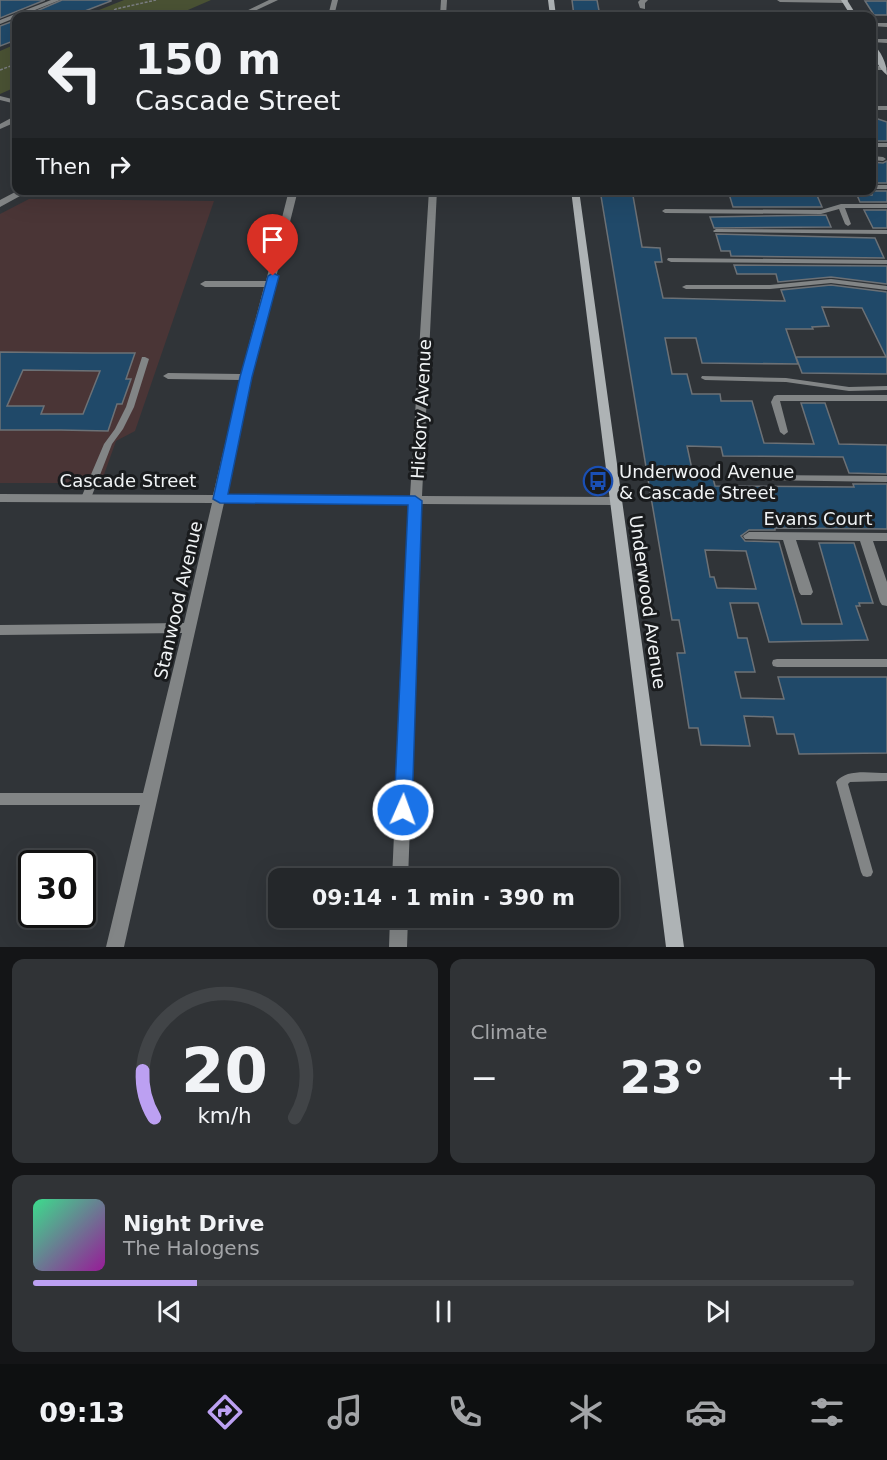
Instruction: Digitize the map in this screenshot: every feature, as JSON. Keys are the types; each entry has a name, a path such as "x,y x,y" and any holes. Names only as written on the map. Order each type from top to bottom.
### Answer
{"street":[{"path":"26,12 57,0"},
{"path":"248,12 275,0"},
{"path":"643,8 641,2 645,0"},
{"path":"780,0 844,0"},
{"path":"0,204 17,195"},
{"name":"Stanwood Avenue","path":"114,947 220,499 246,377 293,195"},
{"name":"Hickory Avenue","path":"400,868 415,501 434,195"},
{"name":"Underwood Avenue","path":"576,195 675,947"},
{"path":"205,284 271,284"},
{"path":"168,376 246,377"},
{"name":"Cascade Street","path":"0,498 616,501"},
{"name":"Evans Court","path":"749,536 887,537"},
{"path":"788,536 806,592"},
{"path":"865,537 887,602"},
{"path":"0,630 190,628"},
{"path":"0,800 150,799"},
{"path":"398,947 399,928"}],"lane":[{"path":"876,158 884,159"},
{"path":"665,211 821,212 841,206 887,207"},
{"path":"841,206 848,224"},
{"path":"716,231 887,232"},
{"path":"671,260 887,262"},
{"path":"686,287 770,287 831,281 887,288"},
{"path":"86,498 108,444 130,407 145,359"},
{"path":"705,378 786,380 849,389 887,388"},
{"path":"784,432 775,402 777,398 887,398"},
{"path":"759,478 887,479"},
{"path":"777,663 887,663"},
{"path":"867,872 842,782 848,778 887,777"}],"path":[{"path":"110,12 156,0"}],"shaded area":[{"path":"29,199 214,201 135,431 116,441 101,483 0,483 0,214"}],"green space":[{"path":"124,0 211,0 183,12 94,12"},
{"path":"12,46 12,89 0,94 0,51"},
{"path":"37,195 231,195 230,197 35,196"}],"building":[{"path":"0,0 45,0 12,12 0,18"},
{"path":"62,0 111,0 82,12 34,12"},
{"path":"572,0 597,0 599,12 574,12"},
{"path":"865,1 887,1 887,15 876,15 876,12 872,12"},
{"path":"12,22 12,42 0,46 0,26"},
{"path":"876,118 887,122 887,141 876,141"},
{"path":"887,161 887,183 876,183 876,162"},
{"path":"876,191 887,191 887,202 860,202 857,195 876,195"},
{"path":"633,195 642,247 660,248 662,262 655,262 663,298 785,301 781,290 831,285 887,292 887,374 802,373 796,357 886,357 862,308 822,307 829,326 812,327 813,329 786,329 798,364 702,363 696,338 665,338 672,374 687,374 692,394 720,394 721,401 752,401 764,443 814,444 801,403 825,403 839,444 887,445 887,474 849,473 843,457 723,456 721,447 687,446 693,474 712,474 715,486 854,487 853,484 887,484 887,529 775,528 775,530 749,530 741,536 745,541 779,542 802,624 842,624 819,543 854,543 873,603 859,603 860,606 856,606 868,640 769,642 758,603 730,603 738,638 747,638 755,672 735,672 741,698 784,699 778,677 887,677 887,753 799,754 794,734 777,734 773,717 744,716 750,746 701,745 698,728 689,728 677,653 685,653 679,620 672,620 601,196","holes":["705,550 746,551 756,589 717,588 714,577 710,577"]},
{"path":"729,195 817,195 822,207 733,207"},
{"path":"864,210 887,210 887,228 873,228"},
{"path":"826,215 831,227 714,228 710,217"},
{"path":"716,234 875,238 884,258 731,256 730,251 721,251"},
{"path":"734,265 887,266 887,284 831,277 778,282 776,274 737,274"},
{"path":"0,352 135,353 126,379 131,379 122,404 117,404 108,431 0,430","holes":["23,370 100,371 83,414 41,414 44,406 7,406"]}],"place":[{"name":"Underwood Avenue & Cascade Street","path":"598,481"}],"route":[{"path":"273,276 246,377 220,499 415,501 403,810"}]}
